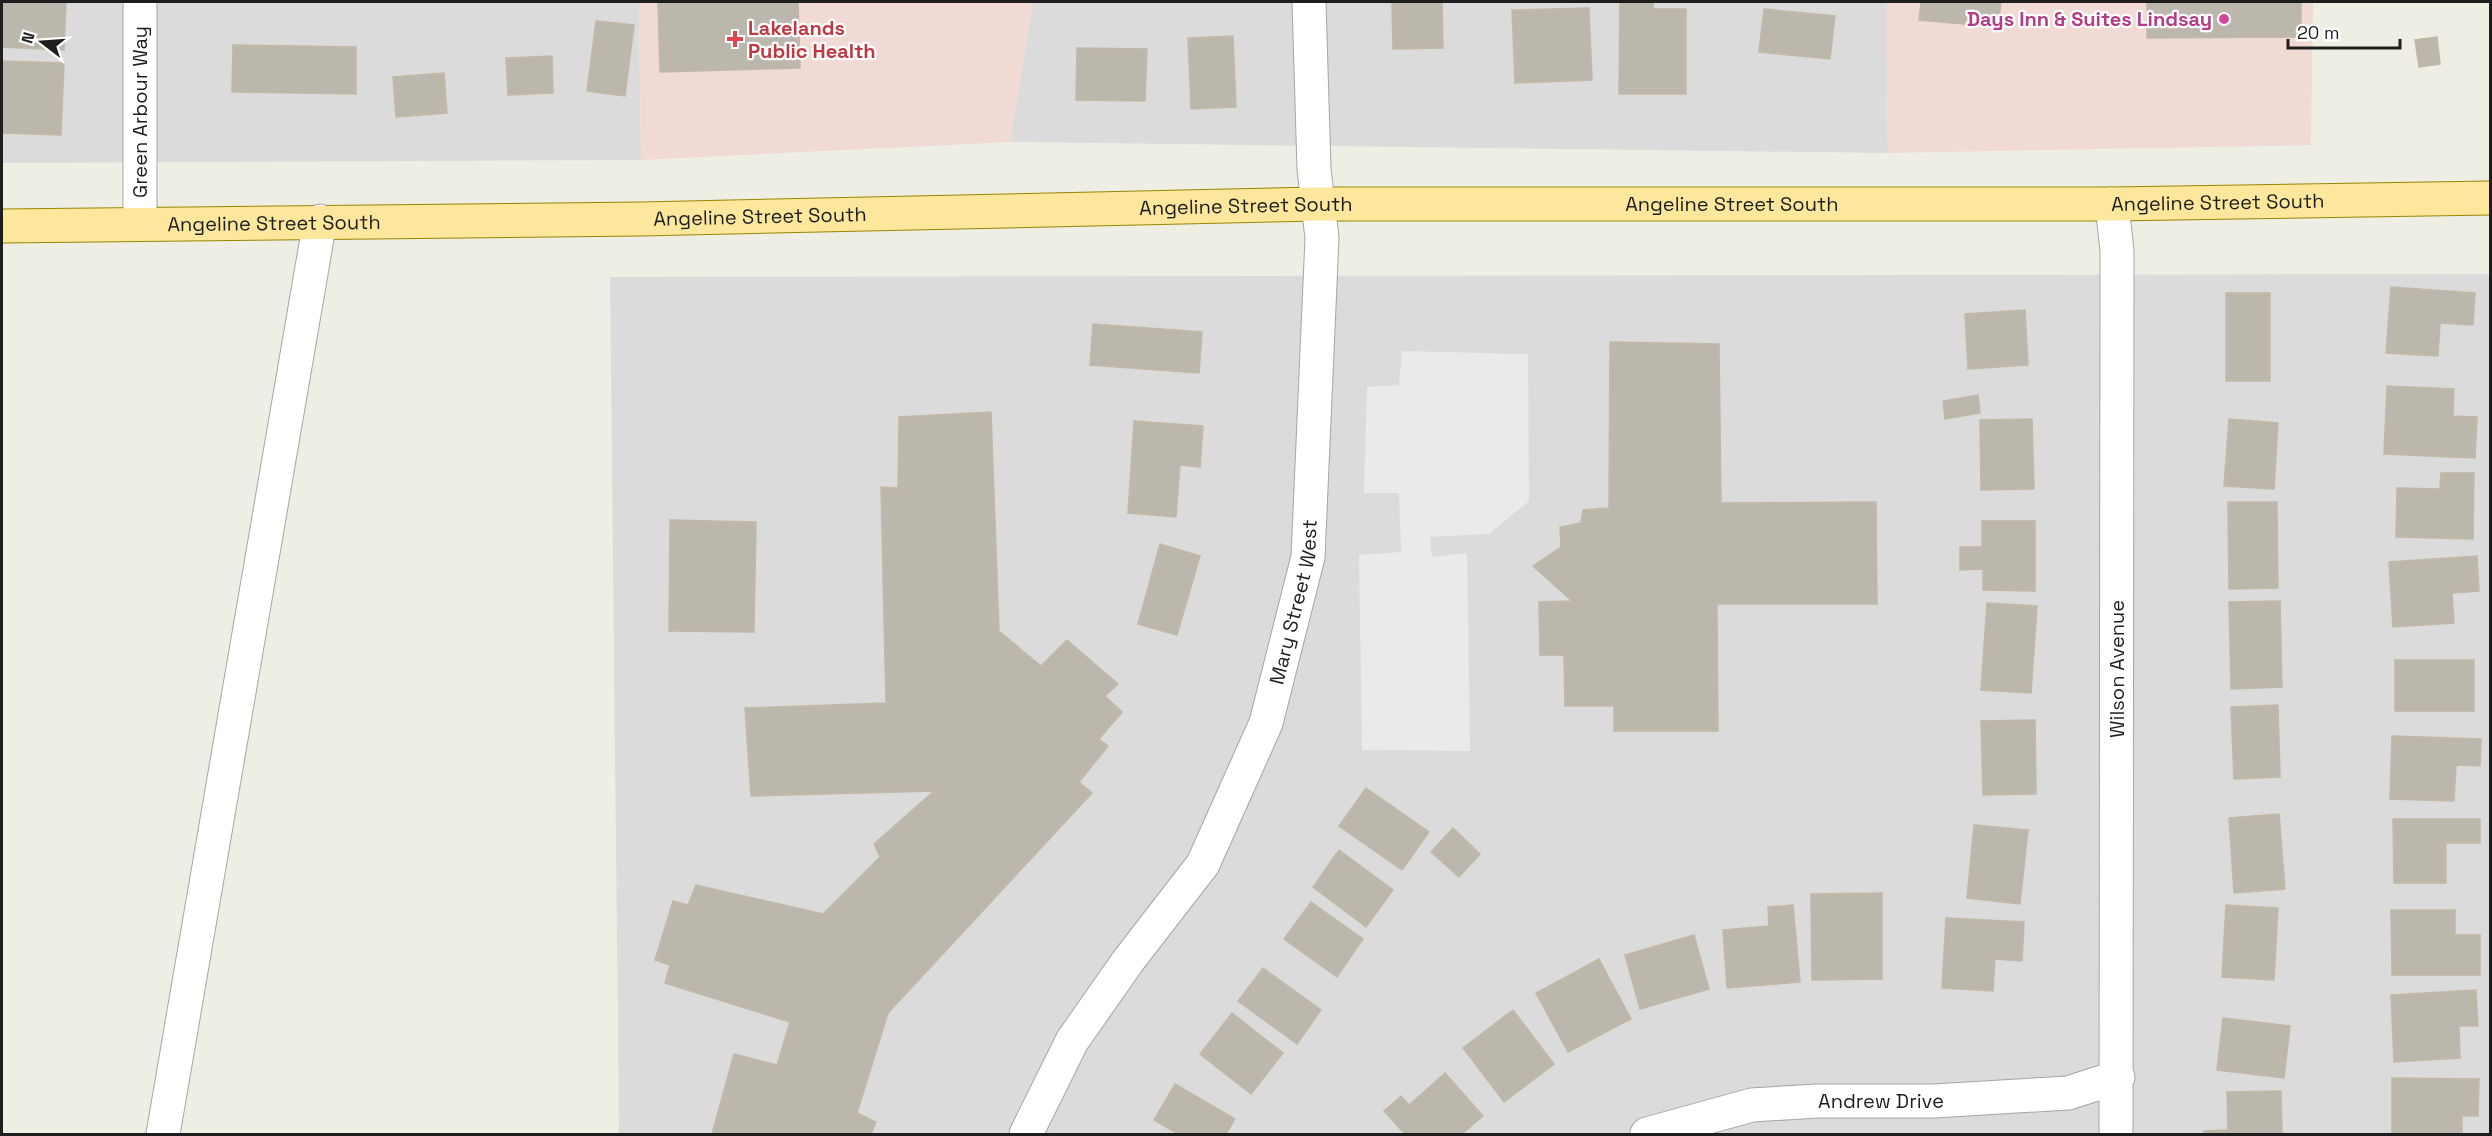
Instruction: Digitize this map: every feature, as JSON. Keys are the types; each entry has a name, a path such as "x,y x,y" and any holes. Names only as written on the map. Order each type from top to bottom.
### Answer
{"main road":[{"name":"Angeline Street South","path":"2,226 653,219 1318,204 2112,204 2490,198"}],"street":[{"name":"Green Arbour Way","path":"140,2 140,223"},
{"name":"Mary Street West","path":"1026,1134 1072,1041 1128,961 1203,864 1266,723 1308,557 1322,238 1314,169 1309,2"},
{"name":"Wilson Avenue","path":"2112,204 2116,251 2118,1077 2116,1134"},
{"path":"163,1134 320,221"},
{"name":"Andrew Drive","path":"1647,1134 1752,1105 1817,1101 1934,1101 2067,1093 2118,1077"}],"shaded area":[{"path":"2,2 639,2 641,160 2,163"},
{"path":"639,2 1033,2 1010,142 641,160"},
{"path":"1033,2 1886,2 1888,153 1010,142"},
{"path":"1886,2 2313,2 2311,145 1888,153"},
{"path":"2490,274 2490,1134 619,1134 610,277"},
{"path":"1402,351 1528,354 1529,501 1489,534 1430,537 1432,557 1467,553 1470,751 1362,750 1359,555 1401,552 1399,493 1364,493 1367,387 1399,385"}],"building":[{"path":"2,2 66,2 64,50 2,47"},
{"path":"658,2 798,2 800,68 660,72"},
{"path":"1392,2 1442,2 1443,48 1393,49"},
{"path":"1620,2 1653,2 1653,9 1686,9 1686,94 1619,94"},
{"path":"1921,2 2001,2 1998,27 1919,20"},
{"name":"Days Inn & Suites Lindsay","path":"2147,2 2301,2 2301,37 2147,38"},
{"path":"1589,8 1592,80 1515,83 1512,10"},
{"path":"1764,9 1835,16 1830,59 1759,52"},
{"path":"596,21 634,25 625,96 587,91"},
{"path":"1233,36 1236,107 1191,109 1188,38"},
{"path":"2437,37 2440,64 2419,67 2415,40"},
{"path":"233,45 356,47 356,94 232,92"},
{"path":"1077,48 1147,49 1145,101 1076,100"},
{"path":"552,56 553,93 508,95 506,58"},
{"path":"2,61 64,63 61,135 2,133"},
{"path":"444,73 447,113 396,117 393,77"},
{"path":"2391,287 2475,293 2473,325 2440,323 2438,356 2386,353"},
{"path":"2226,293 2270,293 2270,381 2226,381"},
{"path":"2025,310 2028,365 1968,369 1965,314"},
{"path":"1093,324 1202,332 1199,373 1090,365"},
{"path":"1610,342 1719,344 1721,503 1876,502 1877,604 1717,604 1718,731 1614,731 1614,706 1565,706 1564,655 1540,655 1539,602 1572,601 1533,566 1561,547 1560,527 1581,523 1583,510 1609,508"},
{"path":"2387,386 2454,389 2453,416 2477,417 2475,458 2384,454"},
{"path":"1978,395 1980,413 1945,419 1943,401"},
{"path":"991,412 999,631 1041,666 1067,640 1118,684 1105,696 1122,712 1099,739 1108,746 1079,782 1092,793 888,1013 857,1113 876,1122 871,1134 712,1134 734,1054 777,1065 790,1022 665,983 670,965 655,960 673,901 688,905 696,885 823,914 880,857 874,844 934,791 751,796 745,708 886,703 881,487 898,488 899,417"},
{"path":"2032,419 2034,489 1981,490 1980,420"},
{"path":"2229,419 2278,423 2274,489 2224,486"},
{"path":"1134,421 1203,426 1200,467 1180,465 1176,517 1128,513"},
{"path":"2441,473 2474,473 2473,539 2396,537 2397,488 2440,489"},
{"path":"2228,502 2277,502 2278,588 2229,589"},
{"path":"670,520 756,522 754,632 669,631"},
{"path":"1982,521 2035,521 2035,591 1983,590 1983,569 1960,570 1960,547 1982,547"},
{"path":"1160,544 1200,556 1177,635 1138,624"},
{"path":"2477,556 2479,591 2452,593 2454,623 2393,627 2389,562"},
{"path":"2280,601 2282,687 2231,689 2229,602"},
{"path":"1987,603 2037,606 2031,693 1981,690"},
{"path":"2395,660 2474,660 2474,711 2395,711"},
{"path":"2278,705 2280,777 2234,779 2231,707"},
{"path":"2035,720 2036,794 1983,795 1981,721"},
{"path":"2392,736 2481,739 2480,766 2456,765 2454,801 2390,799"},
{"path":"1366,788 1429,832 1402,870 1339,826"},
{"path":"2279,814 2285,889 2234,893 2229,818"},
{"path":"2393,819 2480,819 2480,843 2446,843 2446,883 2394,883"},
{"path":"1974,825 2028,830 2020,904 1967,898"},
{"path":"1453,828 1480,854 1459,877 1431,852"},
{"path":"1339,850 1393,890 1366,927 1313,887"},
{"path":"1882,893 1882,979 1812,980 1811,894"},
{"path":"1311,902 1363,939 1337,977 1284,939"},
{"path":"1793,905 1800,982 1727,988 1723,930 1769,926 1768,907"},
{"path":"2226,905 2278,908 2274,980 2222,977"},
{"path":"2391,910 2455,910 2455,935 2480,935 2480,975 2392,975"},
{"path":"1946,918 2024,922 2022,961 1995,959 1993,991 1942,988"},
{"path":"1694,935 1709,989 1640,1009 1625,955"},
{"path":"1599,959 1631,1019 1568,1052 1536,993"},
{"path":"1263,968 1321,1010 1297,1044 1238,1001"},
{"path":"2476,990 2478,1026 2459,1026 2460,1058 2394,1062 2391,995"},
{"path":"1513,1010 1554,1064 1504,1102 1463,1048"},
{"path":"1232,1013 1283,1053 1251,1094 1200,1054"},
{"path":"2223,1018 2290,1026 2284,1078 2217,1070"},
{"path":"1445,1073 1483,1116 1462,1134 1405,1134 1384,1111 1401,1096 1409,1105"},
{"path":"2392,1078 2479,1079 2478,1116 2462,1116 2462,1134 2392,1134"},
{"path":"1175,1084 1235,1119 1226,1134 1178,1134 1154,1120"},
{"path":"2281,1091 2282,1134 2204,1134 2204,1131 2228,1130 2227,1092"}],"place":[{"name":"Days Inn & Suites Lindsay","path":"2224,19"},
{"name":"Lakelands Public Health","path":"735,39"}]}
